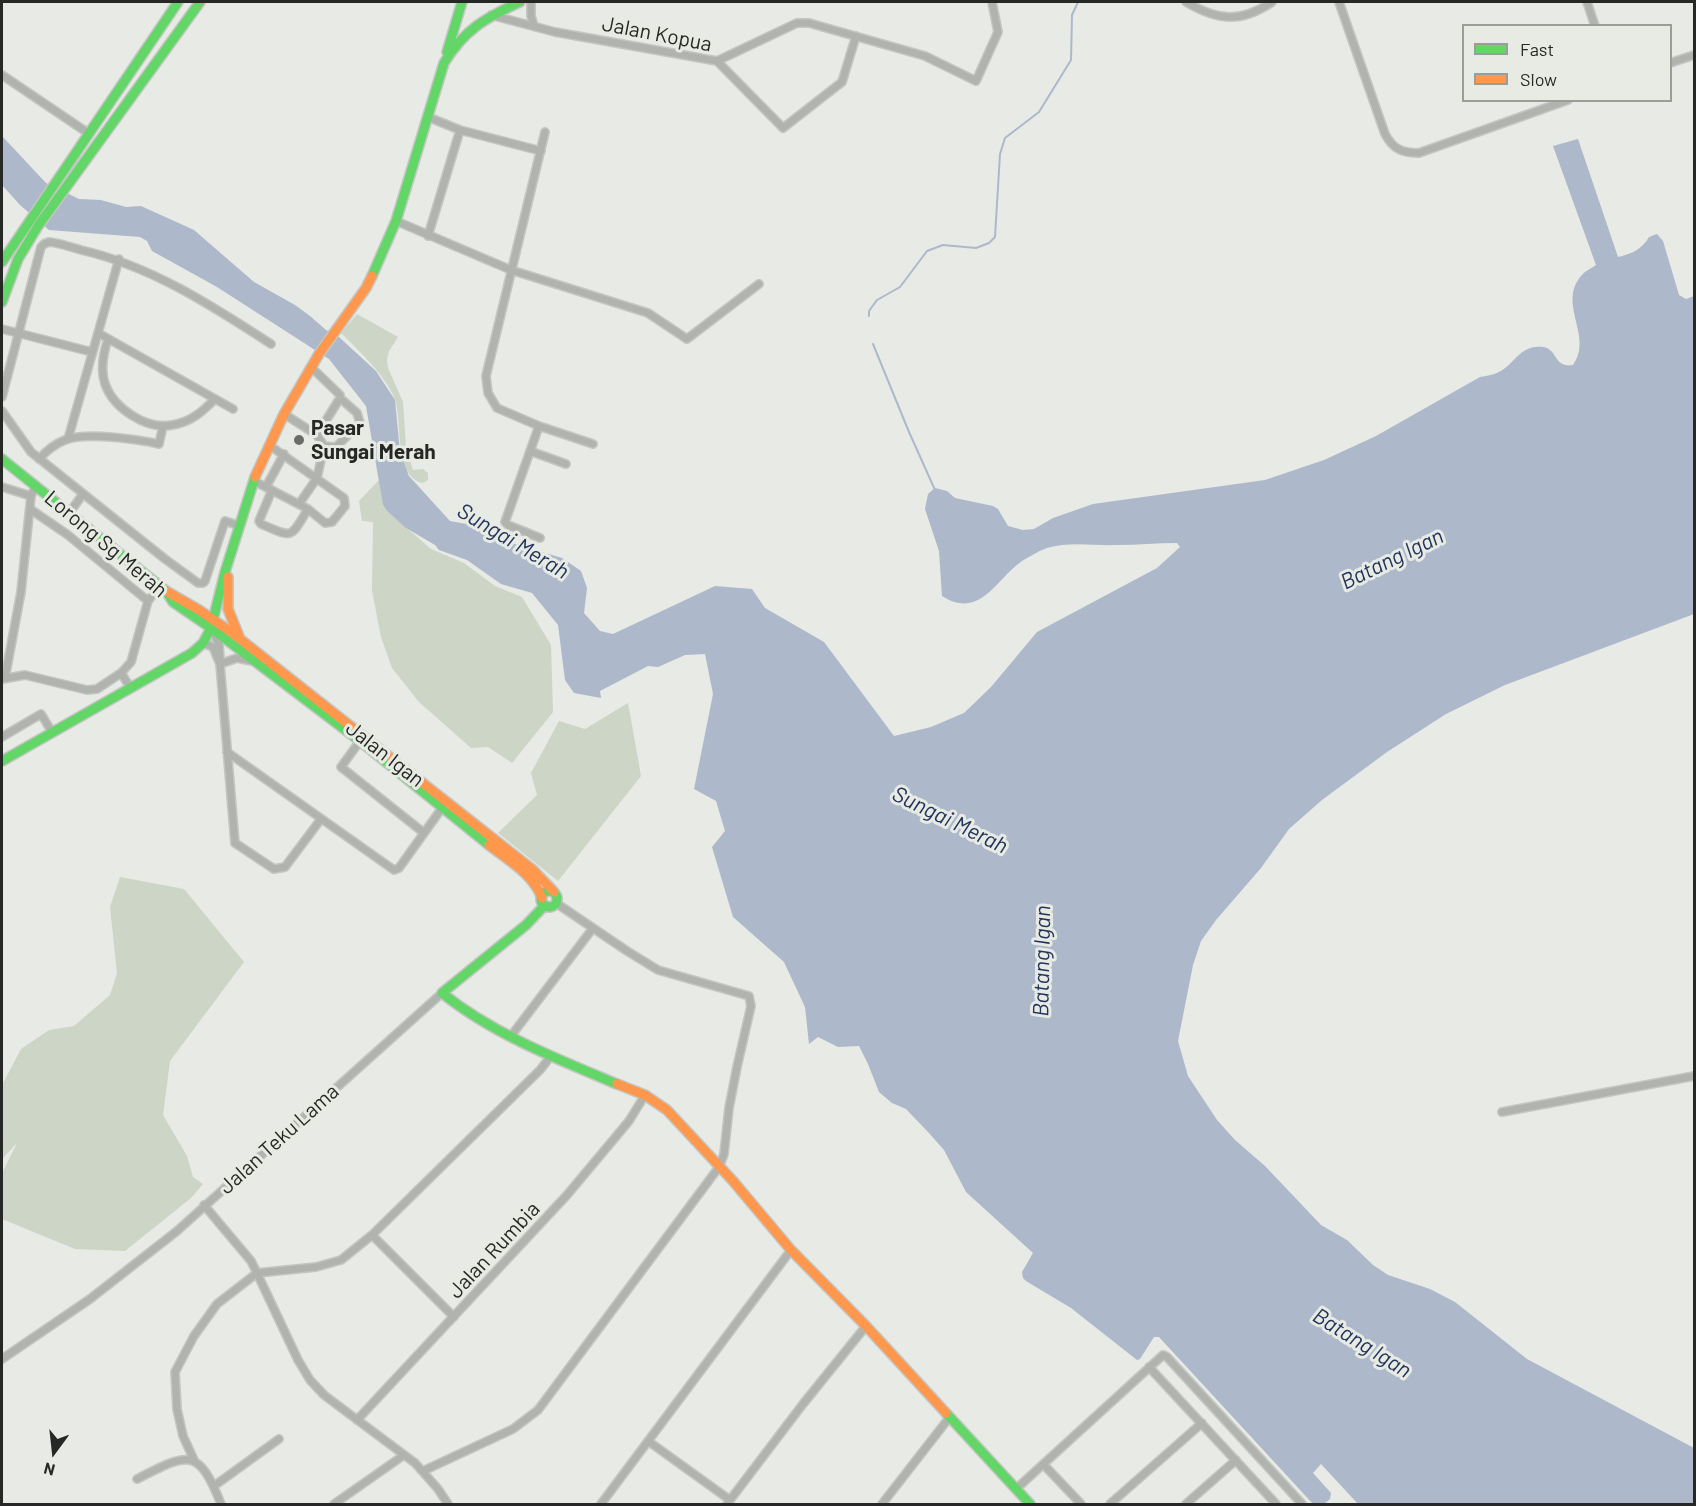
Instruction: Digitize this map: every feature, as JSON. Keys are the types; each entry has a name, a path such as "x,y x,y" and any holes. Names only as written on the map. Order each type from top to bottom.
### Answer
{"street":[{"path":"2,302 18,259 39,226 200,2"},
{"path":"2,761 192,653 203,643 212,624 219,593 254,481 284,414 319,354 374,275 396,221 462,2"},
{"path":"444,63 466,31 490,15 520,2"},
{"path":"531,2 534,26"},
{"path":"717,61 797,23 809,22 925,56 976,81 998,32 992,2"},
{"path":"1186,2 1215,16 1245,17 1272,2"},
{"path":"1339,2 1385,134 1391,145 1404,153 1419,153 1562,102"},
{"path":"1587,2 1594,24"},
{"path":"2,262 174,3"},
{"name":"Jalan Kopua","path":"490,15 534,26 717,61 783,128 842,82 856,36"},
{"path":"1672,63 1695,55"},
{"path":"2,75 88,133"},
{"path":"428,117 460,130 541,151"},
{"path":"428,236 460,130"},
{"path":"545,132 486,376 488,393 497,408 539,426 593,444"},
{"path":"396,221 511,270 648,313 687,339 759,284"},
{"path":"2,397 35,268 44,243 53,242 142,269 193,295 272,344"},
{"path":"68,439 118,260"},
{"path":"2,329 92,352"},
{"path":"98,333 233,409"},
{"path":"108,339 102,358 106,385 113,398 137,418 163,426 191,419 215,399"},
{"path":"311,367 340,395 340,398 357,412 360,423 336,447 324,446"},
{"path":"317,435 340,398"},
{"path":"2,411 31,452 39,459 165,559 200,583 205,580 225,521 240,526"},
{"path":"284,414 317,435 324,446 317,478 298,504"},
{"path":"39,459 52,447 68,439 90,437 128,439 159,444 163,426"},
{"path":"539,426 505,522 540,538"},
{"path":"254,481 308,509 326,523 332,522 345,506 344,498 270,445"},
{"path":"530,451 566,464"},
{"path":"284,454 269,489 259,521 261,524 290,534 308,509"},
{"name":"Lorong Sg Merah","path":"2,459 163,588 173,602 212,624"},
{"path":"36,485 31,496 21,592 3,678 25,675 93,691 121,673 132,659 148,601 163,588 191,605 212,624 219,644 235,843 274,869 280,869 285,867 321,819"},
{"path":"2,487 31,496"},
{"path":"70,512 83,494"},
{"path":"30,509 68,535 148,601"},
{"path":"228,563 228,609 244,644"},
{"path":"191,605 205,606 219,593"},
{"name":"Jalan Igan","path":"212,624 244,644 533,870 554,892"},
{"name":"Jalan Igan","path":"212,624 256,662 360,741 528,876 538,887 543,901"},
{"path":"203,643 213,647 220,664"},
{"path":"220,664 237,658 256,662"},
{"path":"121,673 130,687"},
{"path":"2,737 41,714 52,732"},
{"path":"360,741 341,767 424,833"},
{"path":"226,752 394,870 399,868 442,808"},
{"path":"546,892 554,892 557,896 556,903 550,906 543,901 546,892"},
{"name":"Jalan Teku Lama","path":"2,1359 90,1299 177,1231 442,993 526,925 543,901"},
{"path":"423,1471 513,1429 538,1410 719,1167 724,1154 736,1067 751,1006 749,996 658,970 556,903"},
{"path":"511,1036 593,928"},
{"path":"442,993 457,1005 511,1036 551,1056 645,1095 667,1110 791,1250 866,1326 1030,1504"},
{"path":"194,1460 183,1436 179,1418 175,1372 194,1336 217,1304 257,1273 336,1263 353,1251 532,1079 551,1056"},
{"path":"1502,1112 1695,1076"},
{"name":"Jalan Rumbia","path":"357,1420 567,1195 629,1121 645,1095"},
{"path":"204,1205 251,1261 298,1360 310,1380 324,1395 423,1471 448,1504"},
{"path":"372,1235 454,1317"},
{"path":"601,1504 791,1250"},
{"path":"648,1441 728,1502 866,1326"},
{"path":"1016,1489 1161,1356 1167,1357 1302,1504"},
{"path":"1149,1367 1276,1504"},
{"path":"882,1504 949,1418"},
{"path":"1110,1504 1202,1423"},
{"path":"214,1486 279,1439"},
{"path":"333,1504 404,1455"},
{"path":"137,1479 173,1461 194,1460 200,1464 214,1486 221,1504"},
{"path":"1186,1504 1236,1460"},
{"path":"1044,1465 1081,1504"}],"green space":[{"path":"357,314 398,337 389,351 388,368 403,402 406,447 413,470 423,469 428,473 428,480 423,483 407,470 403,460 397,410 391,392 372,365 341,333"},
{"path":"379,480 383,505 387,511 431,549 464,563 495,586 522,597 551,645 553,712 512,763 488,747 471,748 419,702 392,668 381,637 372,591 373,522 362,521 359,501"},
{"path":"628,703 641,776 558,881 498,833 537,795 531,773 559,721 585,729"},
{"path":"120,877 184,889 244,962 170,1061 163,1115 187,1156 193,1177 203,1184 191,1198 125,1251 75,1249 2,1219 2,1173 17,1143 2,1159 2,1085 21,1049 49,1030 74,1026 110,995 117,973 110,907"}],"water":[{"path":"2,136 46,183 79,199 101,200 126,207 141,206 194,230 254,282 295,305 326,330 339,337 376,371 395,400 400,452 409,476 450,521 488,528 502,540 562,558 581,571 587,588 584,613 600,631 613,634 715,586 752,589 765,608 824,642 894,736 931,727 964,713 991,687 1037,632 1157,568 1180,547 1177,543 1073,544 1047,548 1017,565 979,599 969,603 956,602 942,596 939,551 925,509 928,494 935,488 947,491 955,498 993,506 998,509 1008,526 1023,530 1034,529 1053,518 1093,504 1265,480 1324,460 1376,436 1480,377 1505,369 1523,351 1535,347 1548,348 1562,364 1573,365 1580,343 1573,309 1575,287 1583,274 1596,265 1553,146 1578,139 1618,257 1636,250 1649,237 1657,234 1663,241 1679,295 1686,299 1694,296 1694,614 1505,685 1446,714 1387,752 1322,800 1289,829 1261,868 1201,941 1193,965 1178,1041 1188,1076 1217,1120 1321,1225 1347,1240 1373,1265 1388,1275 1430,1289 1455,1302 1527,1359 1694,1448 1694,1504 1313,1504 1159,1337 1154,1337 1140,1359 1137,1360 1071,1308 1026,1281 1022,1272 1033,1253 966,1192 944,1150 906,1109 892,1103 879,1092 859,1046 838,1047 818,1037 809,1044 805,1007 784,962 733,917 712,847 725,831 716,801 694,789 713,694 705,654 685,655 658,667 648,666 600,691 601,698 574,693 565,680 558,625 532,593 501,584 467,560 439,550 435,545 406,528 387,511 383,505 366,406 329,359 217,287 152,251 147,241 140,237 49,230 20,205 2,185"}],"pier":[{"path":"1321,1464 1358,1504 1324,1504 1330,1499 1331,1493 1313,1473"}],"waterway":[{"path":"869,316 869,311 877,300 900,287 927,251 943,245 976,248 989,243 995,237 1000,154 1005,138 1039,112 1071,60 1072,15 1078,2"},
{"path":"873,344 935,490"}],"traffic: fast":[{"path":"2,262 178,2"},
{"path":"2,302 18,259 38,226 200,2"},
{"path":"447,52 462,2"},
{"path":"372,276 396,221 444,63 459,42 476,26 520,2"},
{"path":"2,459 166,591 173,602 211,628 360,741 489,845"},
{"path":"2,761 192,653 203,643 211,628 225,572 255,477"},
{"path":"549,891 557,899 549,907 541,899 549,891"},
{"path":"545,905 526,925 442,993 482,1021 504,1033 617,1084"},
{"path":"946,1413 1030,1504"}],"traffic: slow":[{"path":"255,477 284,414 319,354 372,276"},
{"path":"228,577 228,609 240,639"},
{"path":"166,591 231,632 533,870 554,892"},
{"path":"489,845 526,875 538,889 542,898"},
{"path":"617,1084 645,1095 667,1110 733,1181 791,1250 866,1326 946,1413"}],"place":[{"name":"Pasar Sungai Merah","path":"299,440"}],"water label":[{"name":"Sungai Merah","path":"513,541"},
{"name":"Batang Igan","path":"1392,559"},
{"name":"Sungai Merah","path":"950,820"},
{"name":"Batang Igan","path":"1042,961"},
{"name":"Batang Igan","path":"1362,1343"}]}
